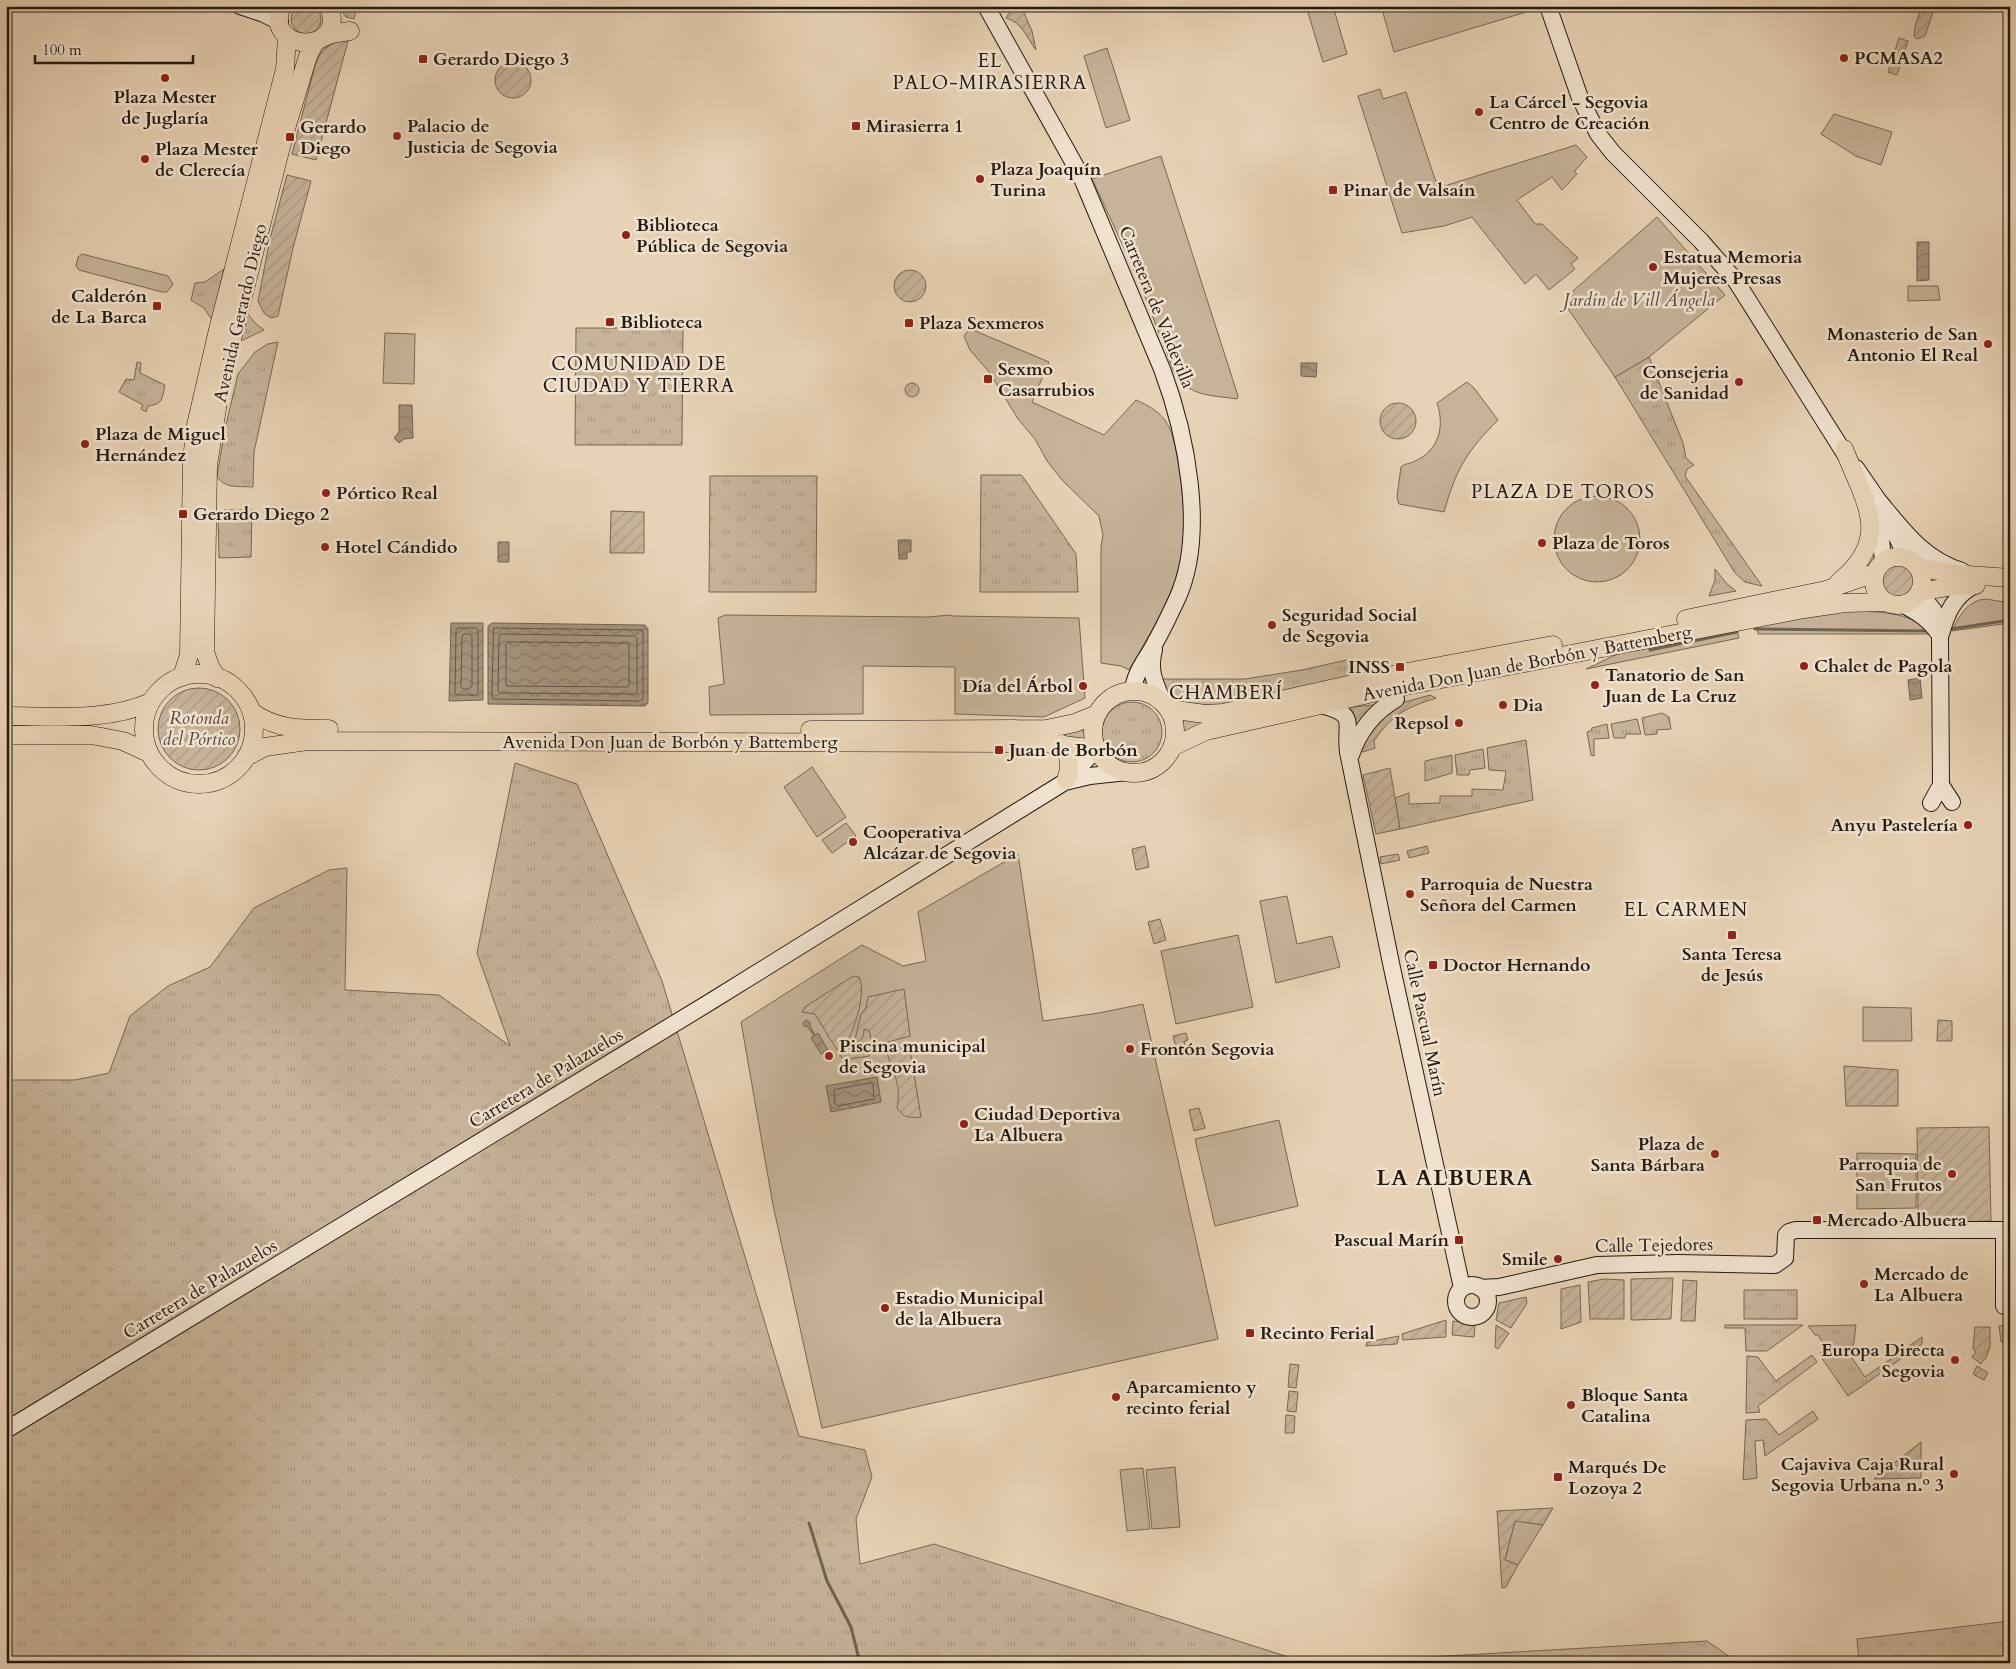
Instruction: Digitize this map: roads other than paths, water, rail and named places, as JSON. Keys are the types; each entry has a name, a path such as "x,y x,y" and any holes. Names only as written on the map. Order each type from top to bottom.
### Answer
{"main road":[{"path":"283,21 300,43 350,31 330,9"},
{"name":"Avenida Gerardo Diego","path":"182,677 188,655 192,459 196,425 218,330 285,69 283,21"},
{"name":"Avenida Gerardo Diego","path":"218,678 210,666 205,652 209,456 221,383 284,135 308,56 318,40"},
{"path":"1830,589 1857,565 1868,549 1872,535 1867,507 1844,450"},
{"path":"1913,563 1922,578 1919,592 1913,600 1894,603 1880,597 1875,590 1874,581 1879,567 1893,557 2010,588"},
{"name":"Avenida Don Juan de Borbón y Battemberg","path":"1166,707 1205,714 1223,713 1402,674 1594,638 1830,589 1879,567"},
{"path":"1919,592 2010,578"},
{"name":"Avenida Don Juan de Borbón y Battemberg","path":"1172,747 1206,731 1395,688 1804,609 1845,603 1894,603"},
{"path":"200,674 218,678 238,690 251,711 254,735 246,757 239,767 220,780 196,784 173,778 155,763 149,753 144,736 145,718 152,702 165,687 182,677 200,674"},
{"path":"1133,691 1151,694 1166,707 1174,728 1172,747 1163,761 1154,767 1144,771 1127,772 1110,764 1097,749 1093,732 1097,714 1105,703 1114,696 1133,691"},
{"path":"6,716 88,716 111,714 135,709 152,702"},
{"name":"Avenida Don Juan de Borbón y Battemberg","path":"251,711 271,724 307,729 1020,729 1058,727 1097,714"},
{"path":"6,735 91,735 123,741 149,753"},
{"name":"Avenida Don Juan de Borbón y Battemberg","path":"246,757 265,748 307,742 809,741 1062,744 1097,749"},
{"path":"1062,744 1068,756 1070,766 1064,781"}],"street":[{"path":"240,6 283,21"},
{"name":"Carretera de Valdevilla","path":"986,6 1082,176 1127,282 1173,401 1185,454 1190,496 1191,544 1187,568 1180,593 1156,643 1134,682 1133,691"},
{"path":"1548,6 1580,98 1598,134 1614,153 1701,241 1736,281 1844,450 1878,500 1904,532 1922,550 1947,566 1981,581"},
{"path":"1844,450 1874,506 1882,541 1879,567"},
{"path":"1878,500 1913,563"},
{"path":"1940,636 1948,609 1959,596 1981,581"},
{"path":"1919,592 1934,612 1940,636 1941,785 1931,803"},
{"path":"1894,603 1924,618 1933,625 1940,636"},
{"name":"Carretera de Valdevilla","path":"1156,643 1151,659 1151,672 1166,707"},
{"path":"1350,763 1354,748 1366,726 1381,710 1396,699"},
{"name":"Calle Pascual Marín","path":"1321,705 1337,709 1345,717 1349,727 1347,746 1350,763 1462,1288"},
{"name":"Carretera de Palazuelos","path":"6,1430 695,1011 1064,781 1097,749"},
{"path":"1064,781 1127,772"},
{"path":"1941,785 1952,802"},
{"name":"Calle Tejedores","path":"1489,1291 1597,1265 1678,1263 1773,1265 1782,1261 1786,1256 1786,1238 1789,1232 1796,1230 2004,1230 2007,1306"},
{"path":"1471,1285 1489,1291 1486,1308 1481,1313 1473,1316 1466,1315 1459,1310 1456,1304 1458,1294 1462,1288 1471,1285"}],"water":[{"path":"1917,242 1929,242 1929,280 1917,281"},
{"path":"1301,363 1317,363 1316,377 1301,376"},
{"path":"399,405 412,405 413,438 404,439 399,443 394,438 399,432"},
{"path":"898,540 911,540 911,552 907,552 907,559 899,559"},
{"path":"498,542 509,542 509,562 498,562"},
{"path":"451,623 483,623 483,700 449,701"},
{"path":"492,623 645,625 648,629 648,703 645,706 488,704 488,626"},
{"path":"1920,678 1922,698 1910,700 1908,680"},
{"path":"806,1020 810,1022 815,1035 818,1033 828,1050 821,1054 811,1038 814,1036 808,1027 804,1026 803,1023"},
{"path":"877,1077 881,1102 831,1112 826,1086"}],"waterway":[{"path":"1951,629 2010,620"},
{"path":"1755,629 1927,631"},
{"path":"1650,650 1737,632"},
{"path":"1262,690 1273,688"},
{"path":"809,1523 827,1581 851,1627 860,1663"}],"place":[{"name":"PCMASA2","path":"1844,58"},
{"name":"Gerardo Diego 3","path":"423,59"},
{"name":"Plaza Mester de Juglaría","path":"165,78"},
{"name":"La Cárcel - Segovia Centro de Creación","path":"1479,112"},
{"name":"Mirasierra 1","path":"856,126"},
{"name":"Palacio de Justicia de Segovia","path":"397,136"},
{"name":"Gerardo Diego","path":"290,137"},
{"name":"Plaza Mester de Clerecía","path":"145,159"},
{"name":"Plaza Joaquín Turina","path":"980,179"},
{"name":"Pinar de Valsaín","path":"1333,190"},
{"name":"Biblioteca Pública de Segovia","path":"626,235"},
{"name":"Estatua Memoria Mujeres Presas","path":"1653,267"},
{"name":"Calderón de La Barca","path":"157,306"},
{"name":"Biblioteca","path":"610,322"},
{"name":"Plaza Sexmeros","path":"909,323"},
{"name":"Monasterio de San Antonio El Real","path":"1988,344"},
{"name":"Sexmo Casarrubios","path":"988,379"},
{"name":"Consejeria de Sanidad","path":"1739,382"},
{"name":"Plaza de Miguel Hernández","path":"85,444"},
{"name":"Pórtico Real","path":"326,493"},
{"name":"Gerardo Diego 2","path":"183,514"},
{"name":"Plaza de Toros","path":"1542,543"},
{"name":"Hotel Cándido","path":"325,547"},
{"name":"Seguridad Social de Segovia","path":"1272,625"},
{"name":"Chalet de Pagola","path":"1804,666"},
{"name":"INSS","path":"1400,667"},
{"name":"Tanatorio de San Juan de La Cruz","path":"1595,685"},
{"name":"Día del Árbol","path":"1083,686"},
{"name":"Dia","path":"1503,705"},
{"name":"Repsol","path":"1459,723"},
{"name":"Juan de Borbón","path":"999,750"},
{"name":"Anyu Pastelería","path":"1968,825"},
{"name":"Cooperativa Alcázar de Segovia","path":"853,842"},
{"name":"Parroquia de Nuestra Señora del Carmen","path":"1410,894"},
{"name":"Santa Teresa de Jesús","path":"1732,935"},
{"name":"Doctor Hernando","path":"1433,965"},
{"name":"Frontón Segovia","path":"1130,1049"},
{"name":"Piscina municipal de Segovia","path":"829,1056"},
{"name":"Ciudad Deportiva La Albuera","path":"964,1124"},
{"name":"Plaza de Santa Bárbara","path":"1715,1154"},
{"name":"Parroquia de San Frutos","path":"1952,1174"},
{"name":"Mercado Albuera","path":"1817,1220"},
{"name":"Pascual Marín","path":"1459,1240"},
{"name":"Smile","path":"1558,1259"},
{"name":"Mercado de La Albuera","path":"1864,1284"},
{"name":"Estadio Municipal de la Albuera","path":"885,1308"},
{"name":"Recinto Ferial","path":"1250,1333"},
{"name":"Europa Directa Segovia","path":"1955,1360"},
{"name":"Aparcamiento y recinto ferial","path":"1116,1397"},
{"name":"Bloque Santa Catalina","path":"1571,1405"},
{"name":"Cajaviva Caja Rural Segovia Urbana n.º 3","path":"1954,1474"},
{"name":"Marqués De Lozoya 2","path":"1558,1477"}],"district":[{"name":"EL PALO-MIRASIERRA","path":"990,71"},
{"name":"COMUNIDAD DE CIUDAD Y TIERRA","path":"639,374"},
{"name":"PLAZA DE TOROS","path":"1563,491"},
{"name":"CHAMBERÍ","path":"1226,692"},
{"name":"EL CARMEN","path":"1686,909"},
{"name":"LA ALBUERA","path":"1455,1177"}],"park label":[{"name":"Jardín de Vill Ángela","path":"1639,300"},
{"name":"Rotonda del Pórtico","path":"199,728"}]}
